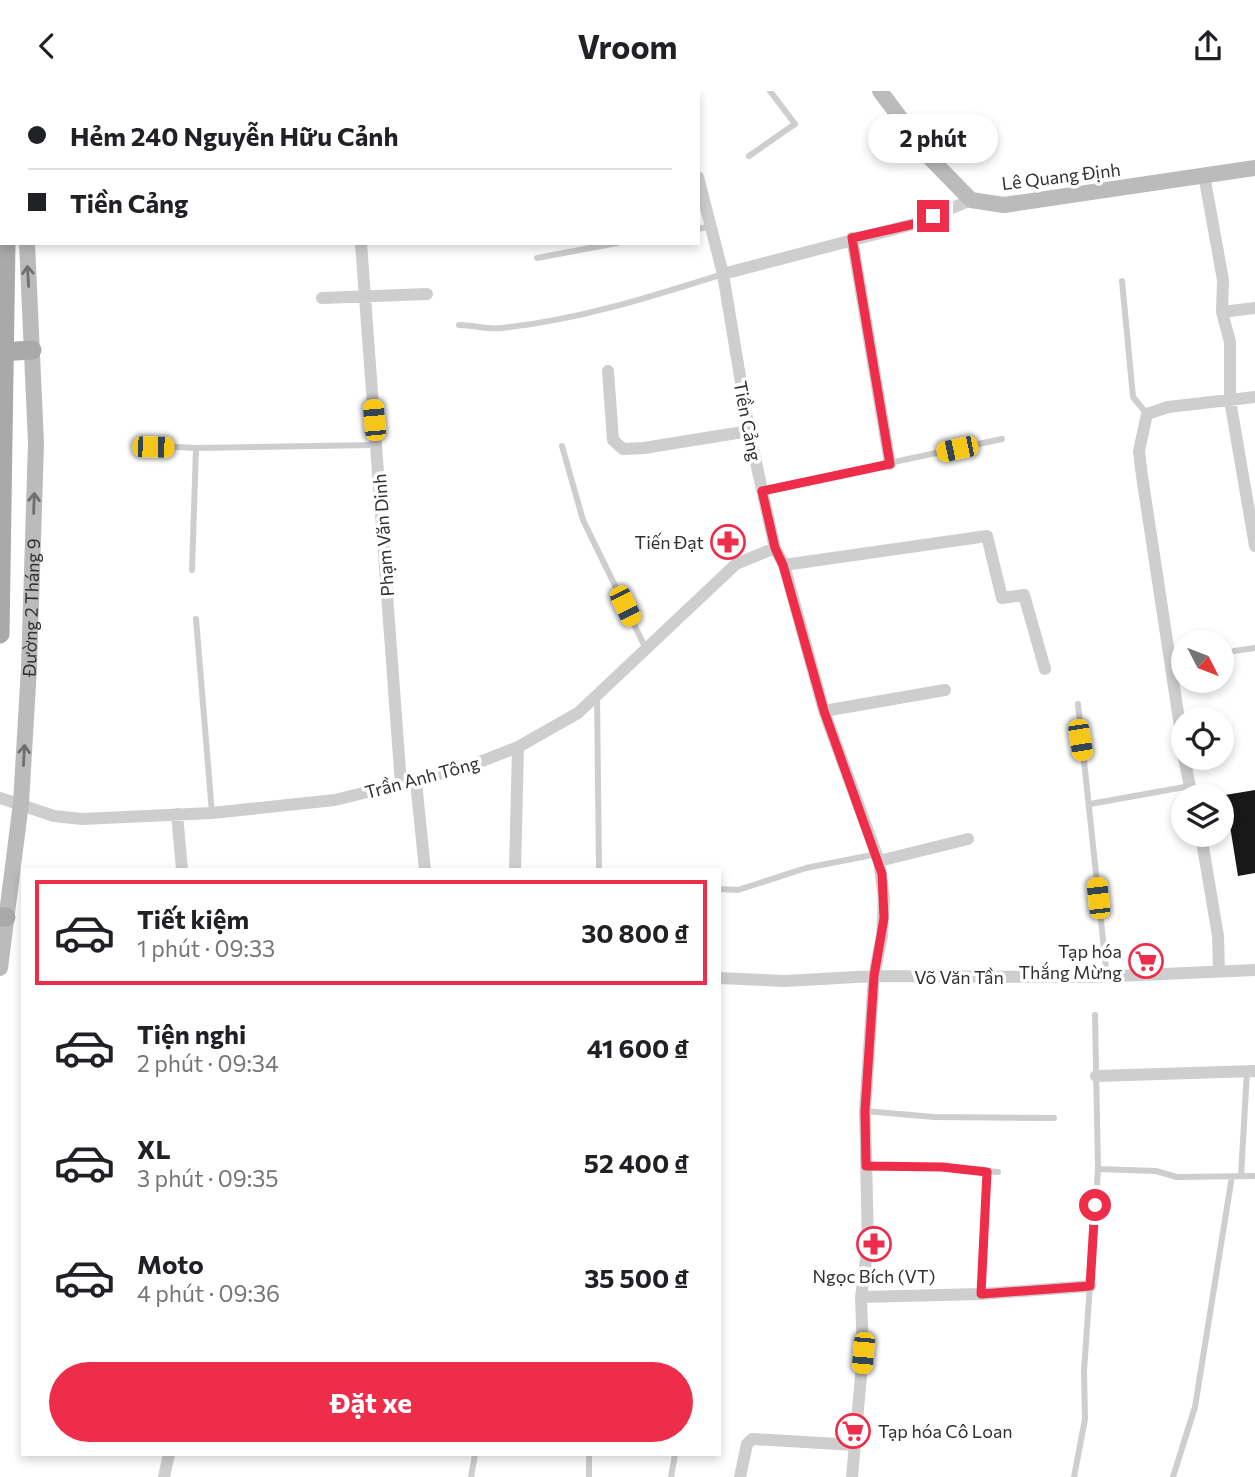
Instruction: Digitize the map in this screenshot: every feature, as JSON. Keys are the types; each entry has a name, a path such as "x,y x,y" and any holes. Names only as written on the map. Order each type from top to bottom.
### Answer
{"main road":[{"path":"880,91 932,159 971,200"},
{"name":"Lê Quang Định","path":"971,200 1004,205 1255,168"},
{"name":"Đường 2 Tháng 9","path":"0,634 2,352 6,245"},
{"name":"Đường 2 Tháng 9","path":"0,968 3,917 21,803 36,443 27,245"},
{"path":"2,352 32,350"}],"street":[{"path":"1204,175 1223,280 1222,312 1230,342 1230,400 1255,546"},
{"name":"Tiền Cảng","path":"700,191 705,227 723,274 749,431 775,548 783,565 824,711 878,857 884,918 874,976 865,1111 868,1245 861,1297 863,1353 852,1477"},
{"path":"723,274 852,238 914,224 971,200"},
{"path":"852,238 890,464"},
{"name":"Phạm Văn Dinh","path":"361,245 401,784"},
{"path":"322,298 427,294"},
{"path":"1222,312 1255,308"},
{"path":"608,371 613,440 623,449 644,449 749,431"},
{"path":"1177,707 1139,451 1147,414 1168,407 1255,397"},
{"path":"783,565 987,536 1002,599 1024,595 1045,669"},
{"name":"Trần Anh Tông","path":"0,798 54,816 82,819 212,813 335,800 416,782 518,747 578,713 736,564 775,548"},
{"path":"824,711 945,690"},
{"path":"514,868 518,747"},
{"path":"416,782 425,868"},
{"path":"177,814 181,868"},
{"path":"878,857 968,839"},
{"path":"1203,847 1218,936 1219,972"},
{"name":"Võ Văn Tần","path":"721,978 785,981 874,976 1107,977 1255,970"},
{"path":"1096,1076 1251,1071"},
{"path":"861,1297 981,1294 1090,1286"},
{"path":"740,1477 747,1444 756,1438 855,1444"},
{"path":"164,1477 169,1456"}],"lane":[{"path":"749,156 795,124 771,91"},
{"path":"537,258 606,245"},
{"path":"459,325 501,329 551,321 627,305 723,274"},
{"path":"1122,281 1133,397 1147,414"},
{"path":"762,491 1002,439"},
{"path":"139,445 196,448 377,445"},
{"path":"562,446 583,520 646,649"},
{"path":"191,571 196,448"},
{"path":"196,619 212,813"},
{"path":"1234,651 1255,647"},
{"path":"597,696 599,868"},
{"path":"1078,704 1107,977"},
{"path":"1090,804 1171,794"},
{"path":"721,889 738,890 806,868 878,857"},
{"path":"1074,1477 1085,1419 1084,1371 1098,1169 1095,1015"},
{"path":"1241,1176 1251,1071"},
{"path":"865,1111 934,1117 1054,1118"},
{"path":"866,1166 942,1167 998,1172"},
{"path":"1098,1169 1156,1171 1177,1177 1255,1176"},
{"path":"981,1294 987,1172"},
{"path":"1173,1477 1195,1407 1232,1176"},
{"path":"471,1477 475,1456"},
{"path":"589,1456 589,1477"},
{"path":"671,1477 675,1456"}],"building":[{"path":"1255,790 1255,873 1238,876 1233,847 1234,794"}],"place":[{"name":"Tiến Đạt","path":"728,542"},
{"name":"Tạp hóa Thắng Mừng","path":"1146,961"},
{"name":"Ngọc Bích (VT)","path":"874,1244"},
{"name":"Tạp hóa Cô Loan","path":"853,1431"}],"route":[{"path":"933,216 914,224 852,238 890,464 762,491 775,548 783,565 812,661 824,711 882,874 884,918 874,976 865,1111 866,1166 942,1167 987,1172 981,1294 1090,1286 1095,1205"}]}
